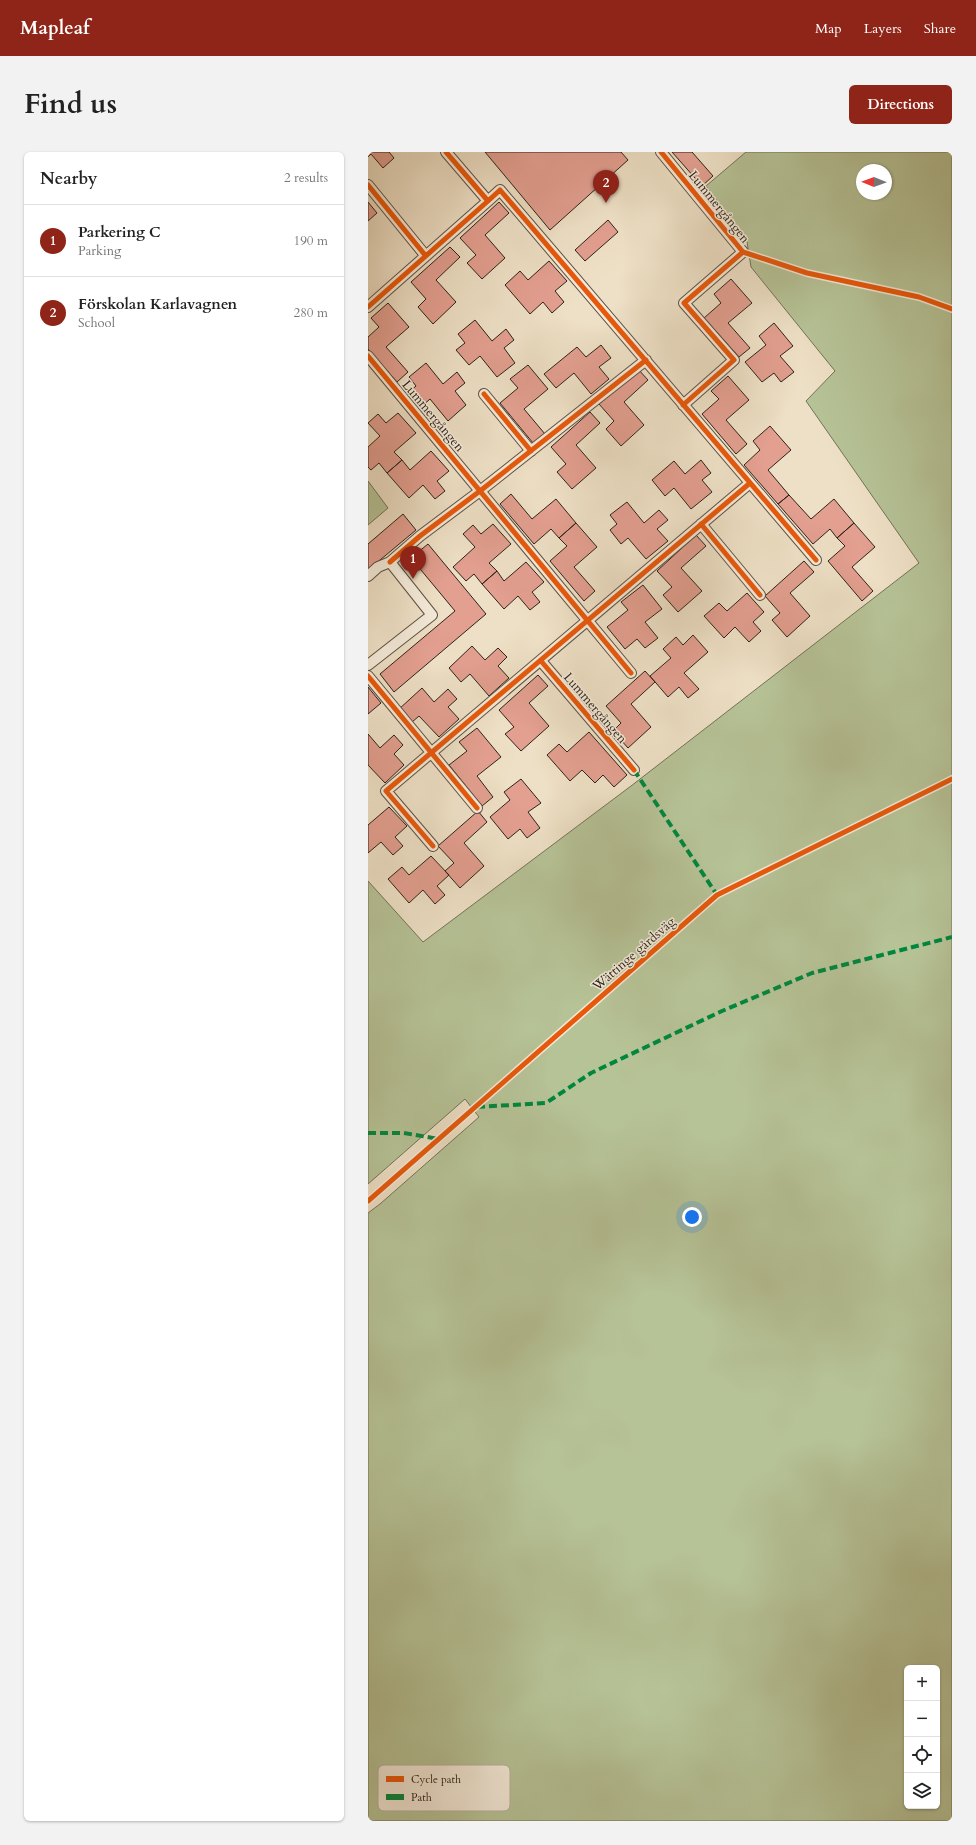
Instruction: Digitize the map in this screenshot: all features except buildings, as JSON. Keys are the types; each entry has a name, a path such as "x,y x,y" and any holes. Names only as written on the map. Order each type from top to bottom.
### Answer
{"lane":[{"path":"446,152 488,200"},
{"name":"Lummergången","path":"661,152 743,252 684,303 734,360 683,405"},
{"path":"368,185 425,255"},
{"path":"368,307 500,190 816,560"},
{"name":"Lummergången","path":"368,356 631,673"},
{"path":"368,576 378,567 390,562 420,536 480,491 646,360"},
{"path":"484,394 531,451"},
{"path":"433,846 386,791 750,483"},
{"path":"701,524 760,596"},
{"path":"368,665 432,615 390,562"},
{"name":"Lummergången","path":"541,661 634,770"},
{"path":"368,676 477,808"}],"green space":[{"path":"746,152 952,152 952,1821 368,1821 368,1213 479,1117 465,1099 368,1184 368,881 423,942 631,786 919,563 806,401 835,371 751,267 747,242 706,186"},
{"path":"368,481 388,508 368,525"}],"marked path":[{"path":"634,770 717,895"},
{"path":"477,1107 546,1103 591,1073 722,1011 812,973 952,937"},
{"path":"368,1133 404,1133 439,1139"}],"cycle path":[{"path":"368,307 488,201 446,152"},
{"path":"661,152 743,252 807,273 919,297 952,309"},
{"path":"368,185 425,255"},
{"path":"488,201 500,190 816,560"},
{"path":"683,405 734,360 684,303 743,252"},
{"path":"368,356 631,673"},
{"path":"390,562 420,536 480,491 646,360"},
{"path":"484,394 531,451"},
{"path":"433,846 386,791 750,483"},
{"path":"701,524 760,595"},
{"path":"541,661 634,770"},
{"path":"368,676 477,808"},
{"name":"Wättinge gårdsväg","path":"368,1201 717,895 952,779"}],"place":[{"name":"Förskolan Karlavagnen","path":"606,203"},
{"name":"Parkering C","path":"413,579"}]}
